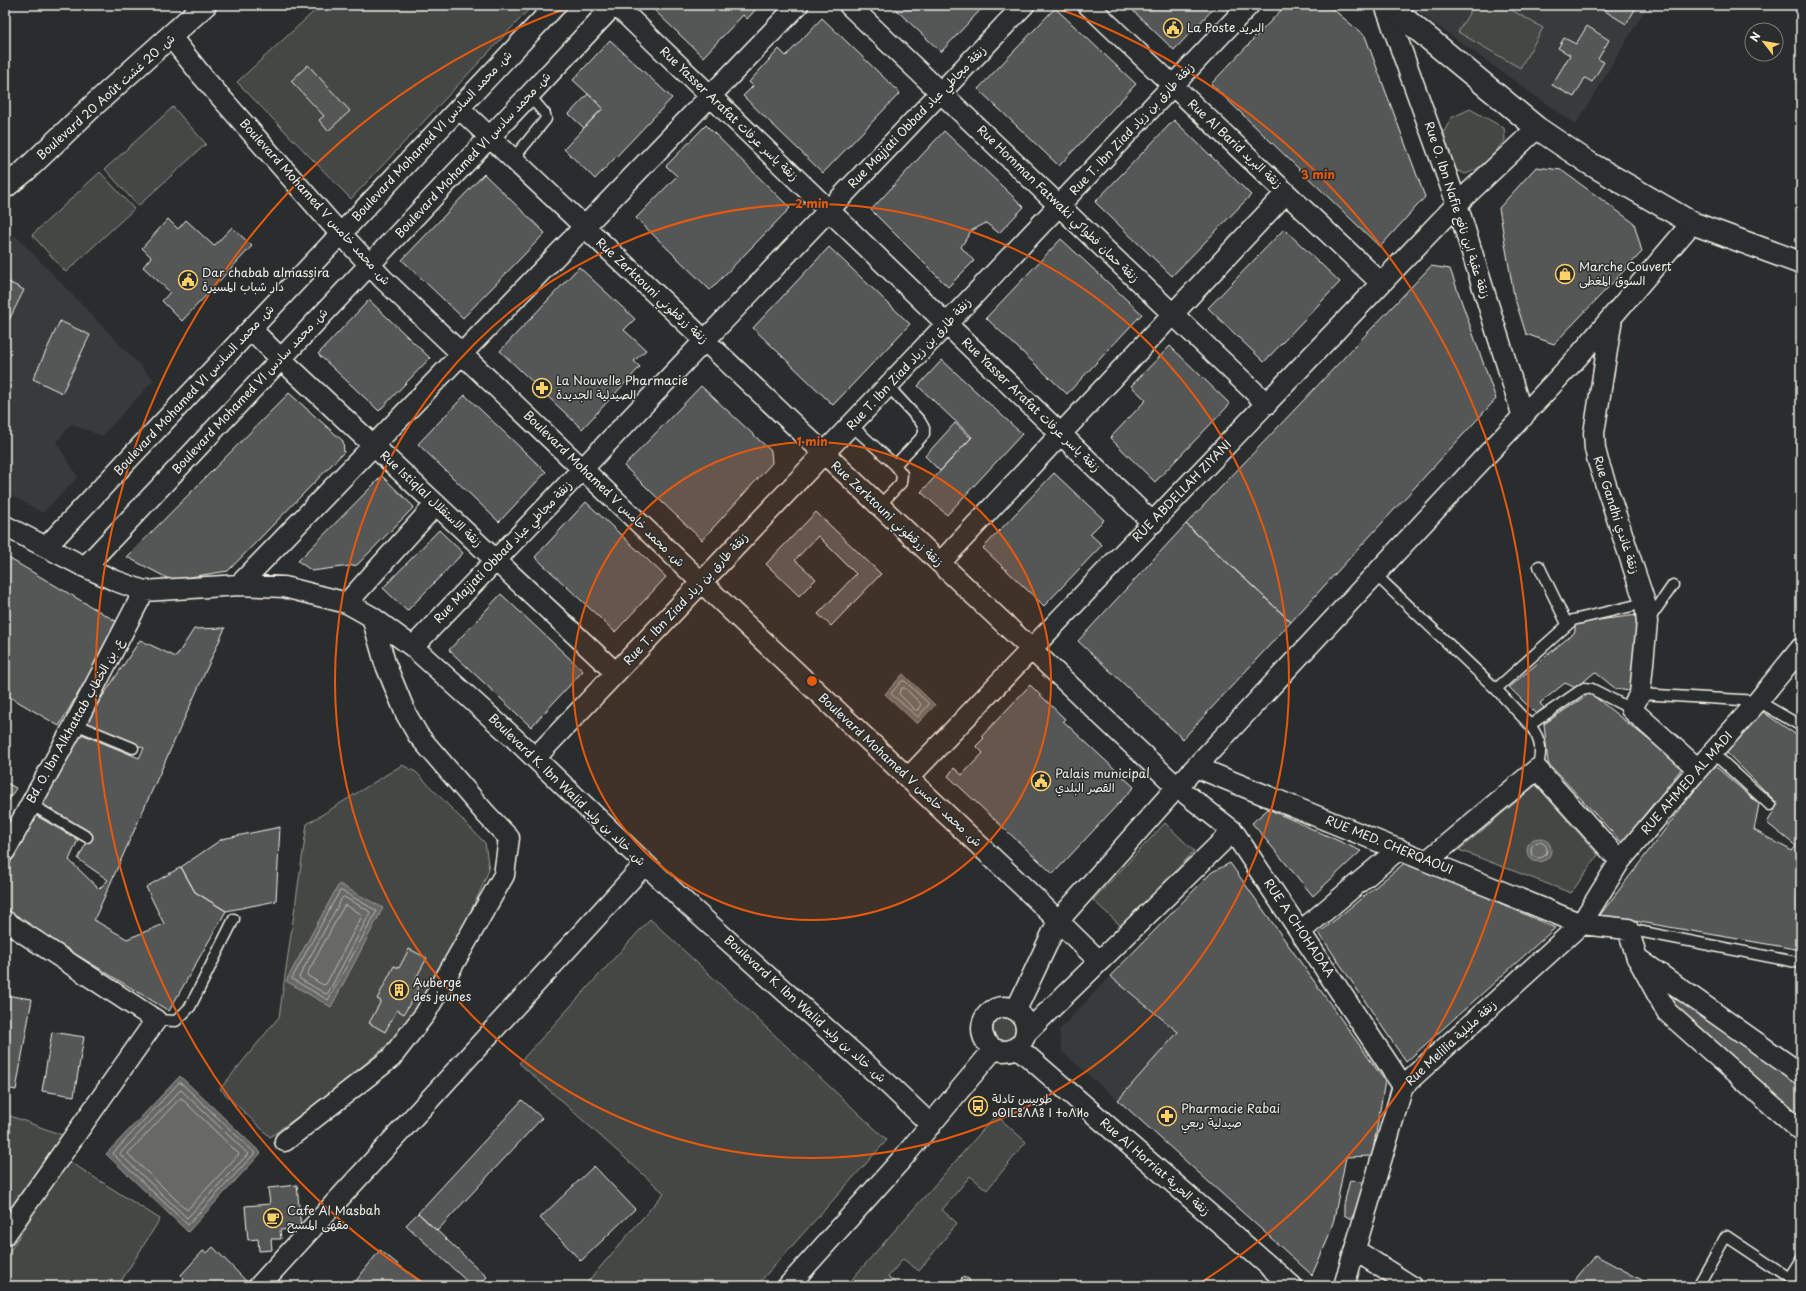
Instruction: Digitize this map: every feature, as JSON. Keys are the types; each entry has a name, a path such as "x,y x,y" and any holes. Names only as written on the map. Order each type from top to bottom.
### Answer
{"main road":[{"name":"Boulevard 20 Août ش. 20 غشت","path":"5,187 25,171 96,103 171,38 205,5"},
{"path":"1386,5 1537,128 1589,163 1692,224 1801,263"}],"street":[{"name":"Boulevard Mohamed VI ش. محمد السادس","path":"46,547 556,5"},
{"name":"Boulevard Mohamed VI ش. محمد سادس","path":"84,567 615,5"},
{"name":"Rue Yasser Arafat زنقة ياسر عرفات","path":"615,5 1153,523"},
{"path":"239,585 798,5"},
{"name":"Rue Homman Fatwaki زنقة حمان فطواكي","path":"849,5 1266,404"},
{"name":"Rue Majjati Obbad زنقة مجاطي عباد","path":"413,647 1024,5"},
{"name":"Rue Al Barid زنقة البريد","path":"1088,5 1381,283"},
{"name":"Rue T. Ibn Ziad زنقة طارق بن زياد","path":"536,758 1249,5"},
{"name":"Rue O. Ibn Nafie زنقة عقبة ابن نافع","path":"1386,5 1457,204 1523,417"},
{"name":"Boulevard Mohamed V ش. محمد خامس","path":"171,38 202,77 369,264 582,469 1058,921 1098,961"},
{"name":"Rue Zerktouni زنقة زرقطوني","path":"458,108 1177,787"},
{"name":"RUE ABDELLAH ZIYANI","path":"908,778 1457,204 1537,128"},
{"path":"940,563 1286,193"},
{"path":"1016,1010 1058,921 1177,787 1523,417 1612,318 1692,224"},
{"name":"Rue Gandhi زنقة غاندي","path":"1612,318 1594,433 1595,449 1646,613 1636,702"},
{"name":"Rue Istiqlal زنقة الاستقلال","path":"251,329 373,446 616,673"},
{"path":"347,602 436,504"},
{"path":"5,526 84,567 144,591"},
{"name":"Boulevard K. Ibn Walid ش. خالد بن وليد","path":"144,591 239,585 284,587 347,602 372,617 413,647 536,758 645,864 888,1083 931,1125"},
{"name":"Bd. O. Ibn Alkhattab ع. بن الخطاب","path":"5,851 10,830 30,804 75,724 144,591"},
{"path":"285,1141 391,1058 425,1014 504,875 509,838 486,814 418,735 406,714 385,663 372,617"},
{"name":"RUE AHMED AL MADI","path":"1581,924 1620,861 1712,752 1758,701 1801,648"},
{"path":"1636,702 1698,769"},
{"name":"RUE MED. CHERQAOUI","path":"1196,767 1581,924 1628,928"},
{"path":"1427,861 1537,769 1620,861"},
{"name":"RUE A CHOHADAA","path":"1177,787 1233,831 1301,930 1403,1086"},
{"path":"1022,1040 1026,1023 1016,1010 1002,1007 989,1012 982,1024 983,1038 993,1050 1005,1052 1022,1040 1098,961 1233,831"},
{"path":"1301,930 1399,849"},
{"path":"267,1284 645,864"},
{"path":"5,921 156,1020 5,1235"},
{"name":"Rue Melilia زنقة مليلية","path":"1344,1286 1403,1086 1581,924"},
{"path":"1628,928 1637,958 1667,1012 1801,1131"},
{"path":"1637,958 1801,1074"},
{"name":"Rue Al Horriat زنقة الحرية","path":"1022,1040 1292,1286"},
{"path":"788,1286 931,1125 993,1050"},
{"path":"1355,1250 1411,1286"}],"lane":[{"path":"513,159 546,119 545,114 529,95"},
{"path":"888,386 920,421 924,428 924,434 895,465"},
{"path":"851,425 895,465 903,476 901,483 879,506"},
{"path":"1539,566 1567,624"},
{"path":"1376,574 1496,689 1530,725 1535,732 1542,750 1537,769"},
{"path":"1496,689 1573,620 1646,613 1673,585"},
{"path":"1530,725 1584,688 1636,702 1758,701 1801,726"},
{"path":"75,724 133,748"},
{"path":"1712,752 1770,804"},
{"path":"30,804 87,837"},
{"path":"156,1020 176,1021 190,1007 234,919"},
{"path":"1628,928 1801,963"},
{"path":"1698,1286 1726,1236 1789,1278 1801,1284"},
{"path":"1789,1278 1801,1259"}],"shaded area":[{"path":"321,5 533,5 351,199 237,82"},
{"path":"1413,5 1648,5 1576,125 1411,7"},
{"path":"1474,5 1503,5 1543,28 1520,68 1458,32"},
{"path":"173,107 206,144 138,206 105,169"},
{"path":"1470,109 1504,128 1505,140 1492,156 1482,165 1465,174 1452,168 1444,132 1451,118"},
{"path":"100,172 134,209 66,272 32,235"},
{"path":"15,235 154,380 102,436 71,424 56,442 78,477 43,513 5,492 5,244"},
{"path":"402,765 416,772 485,843 489,870 478,896 437,979 412,1020 392,1041 338,1087 270,1137 220,1089 279,1017 307,824"},
{"path":"1536,785 1598,855 1571,893 1459,850"},
{"path":"1165,823 1194,851 1122,927 1093,900"},
{"path":"650,919 887,1140 756,1286 584,1286 664,1193 519,1063"},
{"path":"1110,976 1177,1032 1118,1100 1062,1052 1059,1030"},
{"path":"1004,1015 1014,1019 1018,1029 1014,1039 1004,1043 994,1039 990,1029 994,1019"},
{"path":"5,1114 62,1135 5,1215"},
{"path":"996,1115 1026,1142 987,1190 970,1176 942,1210 957,1223 919,1271 903,1259 888,1277 899,1286 846,1286"},
{"path":"67,1160 160,1219 118,1286 5,1286 5,1259"}],"water":[{"path":"903,674 935,705 917,724 885,694"},
{"path":"1539,838 1548,841 1551,850 1548,859 1539,862 1530,859 1527,850 1530,841"},
{"path":"339,884 383,908 331,1007 286,981"},
{"path":"180,1076 261,1153 188,1232 106,1154"}],"building":[{"path":"649,5 760,5 747,19 743,15 703,57"},
{"path":"891,5 985,5 941,52"},
{"name":"La Poste البريد","path":"1127,5 1217,5 1174,50"},
{"path":"1286,5 1328,5 1365,36 1425,197 1380,247 1211,84"},
{"path":"1609,5 1638,5 1626,24 1605,11"},
{"path":"1055,8 1136,84 1059,166 978,89"},
{"path":"822,18 900,93 823,173 743,96 753,86 749,82 779,49 786,56"},
{"path":"1587,26 1609,40 1598,59 1604,62 1592,82 1585,78 1574,97 1552,85 1570,55 1558,48 1564,38 1576,44"},
{"path":"610,40 672,98 595,179 564,149 603,108 573,80"},
{"path":"308,65 350,111 328,131 319,120 324,116 291,81"},
{"path":"588,94 603,108 584,128 569,114"},
{"path":"1174,120 1251,195 1172,276 1095,202"},
{"path":"706,125 790,208 710,290 636,218 677,176 666,166"},
{"path":"944,131 1024,207 999,233 986,223 971,231 961,247 974,261 948,287 871,210"},
{"name":"Marche Couvert السوق المغطى","path":"1536,167 1561,170 1634,223 1642,252 1554,344 1526,334 1514,296 1499,208"},
{"path":"484,174 545,233 463,318 402,260"},
{"name":"Dar chabab almassira دار شباب المسيرة","path":"168,219 178,229 186,220 214,246 232,227 252,246 182,321 162,301 170,292 143,267 151,257 142,248"},
{"path":"1284,229 1340,282 1264,362 1208,308"},
{"path":"1061,239 1142,314 1067,394 986,318"},
{"path":"829,247 910,324 833,405 753,328"},
{"path":"1431,266 1450,269 1496,399 1291,622 1186,524"},
{"path":"579,267 635,319 624,330 646,350 634,361 640,367 582,429 500,351"},
{"path":"5,280 24,290 5,328"},
{"path":"369,300 430,358 379,411 318,354"},
{"path":"60,321 90,335 62,393 33,379"},
{"path":"1170,346 1230,404 1155,482 1110,438 1146,400 1131,386"},
{"path":"942,360 1022,434 947,515 921,492 972,437 918,386"},
{"path":"701,386 771,451 772,463 702,540 624,466"},
{"path":"289,393 343,441 344,452 228,571 171,580 127,557"},
{"path":"465,395 546,472 499,522 418,444"},
{"path":"955,423 971,438 940,471 925,456"},
{"path":"1054,473 1104,520 1090,534 1102,545 1044,606 983,548"},
{"path":"382,476 414,507 357,565 312,571 298,561"},
{"path":"586,502 666,577 615,632 535,557"},
{"path":"816,512 881,574 831,626 818,614 856,574 818,536 795,560 816,579 799,596 766,564"},
{"path":"1186,524 1291,622 1183,739 1078,641"},
{"path":"439,530 463,553 407,611 383,588"},
{"path":"5,556 119,623 59,726 5,694"},
{"path":"501,594 583,671 531,727 449,650"},
{"path":"1637,615 1641,648 1629,691 1616,689 1595,672 1576,688 1565,683 1540,703 1544,708 1536,714 1509,687 1575,632 1575,623"},
{"path":"225,628 94,920 127,939 164,924 146,887 181,867 195,892 226,911 169,1011 8,913 5,905 5,877 30,812 78,840 69,860 99,889 108,880 78,859 91,834 40,804 79,733 139,758 144,748 85,723 140,640 176,657 194,629"},
{"name":"Palais municipal القصر البلدي","path":"1030,685 1065,719 1063,721 1134,787 1053,874 948,776 954,768 962,775 983,753 976,746 984,738 982,736"},
{"path":"1590,693 1683,767 1622,843 1548,763 1544,724"},
{"path":"1757,708 1801,738 1801,950 1600,915 1714,765 1759,804 1754,830 1792,851 1796,846 1767,823 1778,804 1725,751"},
{"path":"5,782 16,788 5,806"},
{"path":"1268,809 1361,851 1313,896 1252,823"},
{"path":"280,827 276,901 226,911 195,892 181,867 222,839"},
{"path":"1407,861 1555,928 1406,1062 1319,933"},
{"path":"1230,863 1385,1081 1372,1156 1346,1157 1334,1219 1327,1241 1312,1275 1118,1100 1178,1032 1110,976 1212,872"},
{"name":"Auberge des jeunes","path":"409,949 427,958 416,978 422,981 404,1014 397,1010 385,1032 369,1023 381,1001 377,999 394,966 399,968"},
{"path":"1672,988 1801,1086 1801,1121 1665,999"},
{"path":"5,995 32,999 16,1090 5,1088"},
{"path":"52,1032 84,1037 74,1096 42,1091"},
{"path":"522,1100 542,1118 437,1231 418,1213"},
{"path":"594,1166 635,1209 581,1261 540,1218"},
{"path":"1350,1180 1370,1184 1351,1219 1344,1215 1344,1204"},
{"name":"Cafe Al Masbah مقهى المسبح","path":"297,1185 301,1228 280,1230 281,1239 271,1239 272,1250 259,1251 258,1239 248,1240 245,1206 270,1204 268,1188"},
{"path":"418,1213 487,1277 479,1286 472,1286 406,1225"},
{"path":"213,1247 247,1282 243,1286 176,1286 184,1278 181,1275 203,1251 207,1253"},
{"path":"380,1250 419,1281 415,1286 352,1286"},
{"path":"1595,1255 1653,1286 1570,1286"},
{"path":"962,1277 969,1279 971,1286 959,1286"}],"place":[{"name":"La Poste البريد","path":"1173,28"},
{"name":"Marche Couvert السوق المغطى","path":"1565,274"},
{"name":"Dar chabab almassira دار شباب المسيرة","path":"188,280"},
{"name":"La Nouvelle Pharmacie الصيدلية الجديدة","path":"542,388"},
{"name":"Palais municipal القصر البلدي","path":"1041,781"},
{"name":"Auberge des jeunes","path":"399,990"},
{"name":"طوبيس تادلة ⴰⵙⵏⵎⵓⴷⴷⵓ ⵏ ⵜⴰⴷⵍⴰ","path":"978,1106"},
{"name":"Pharmacie Rabai صيدلية ربعي","path":"1167,1116"},
{"name":"Cafe Al Masbah مقهى المسبح","path":"273,1218"}]}
